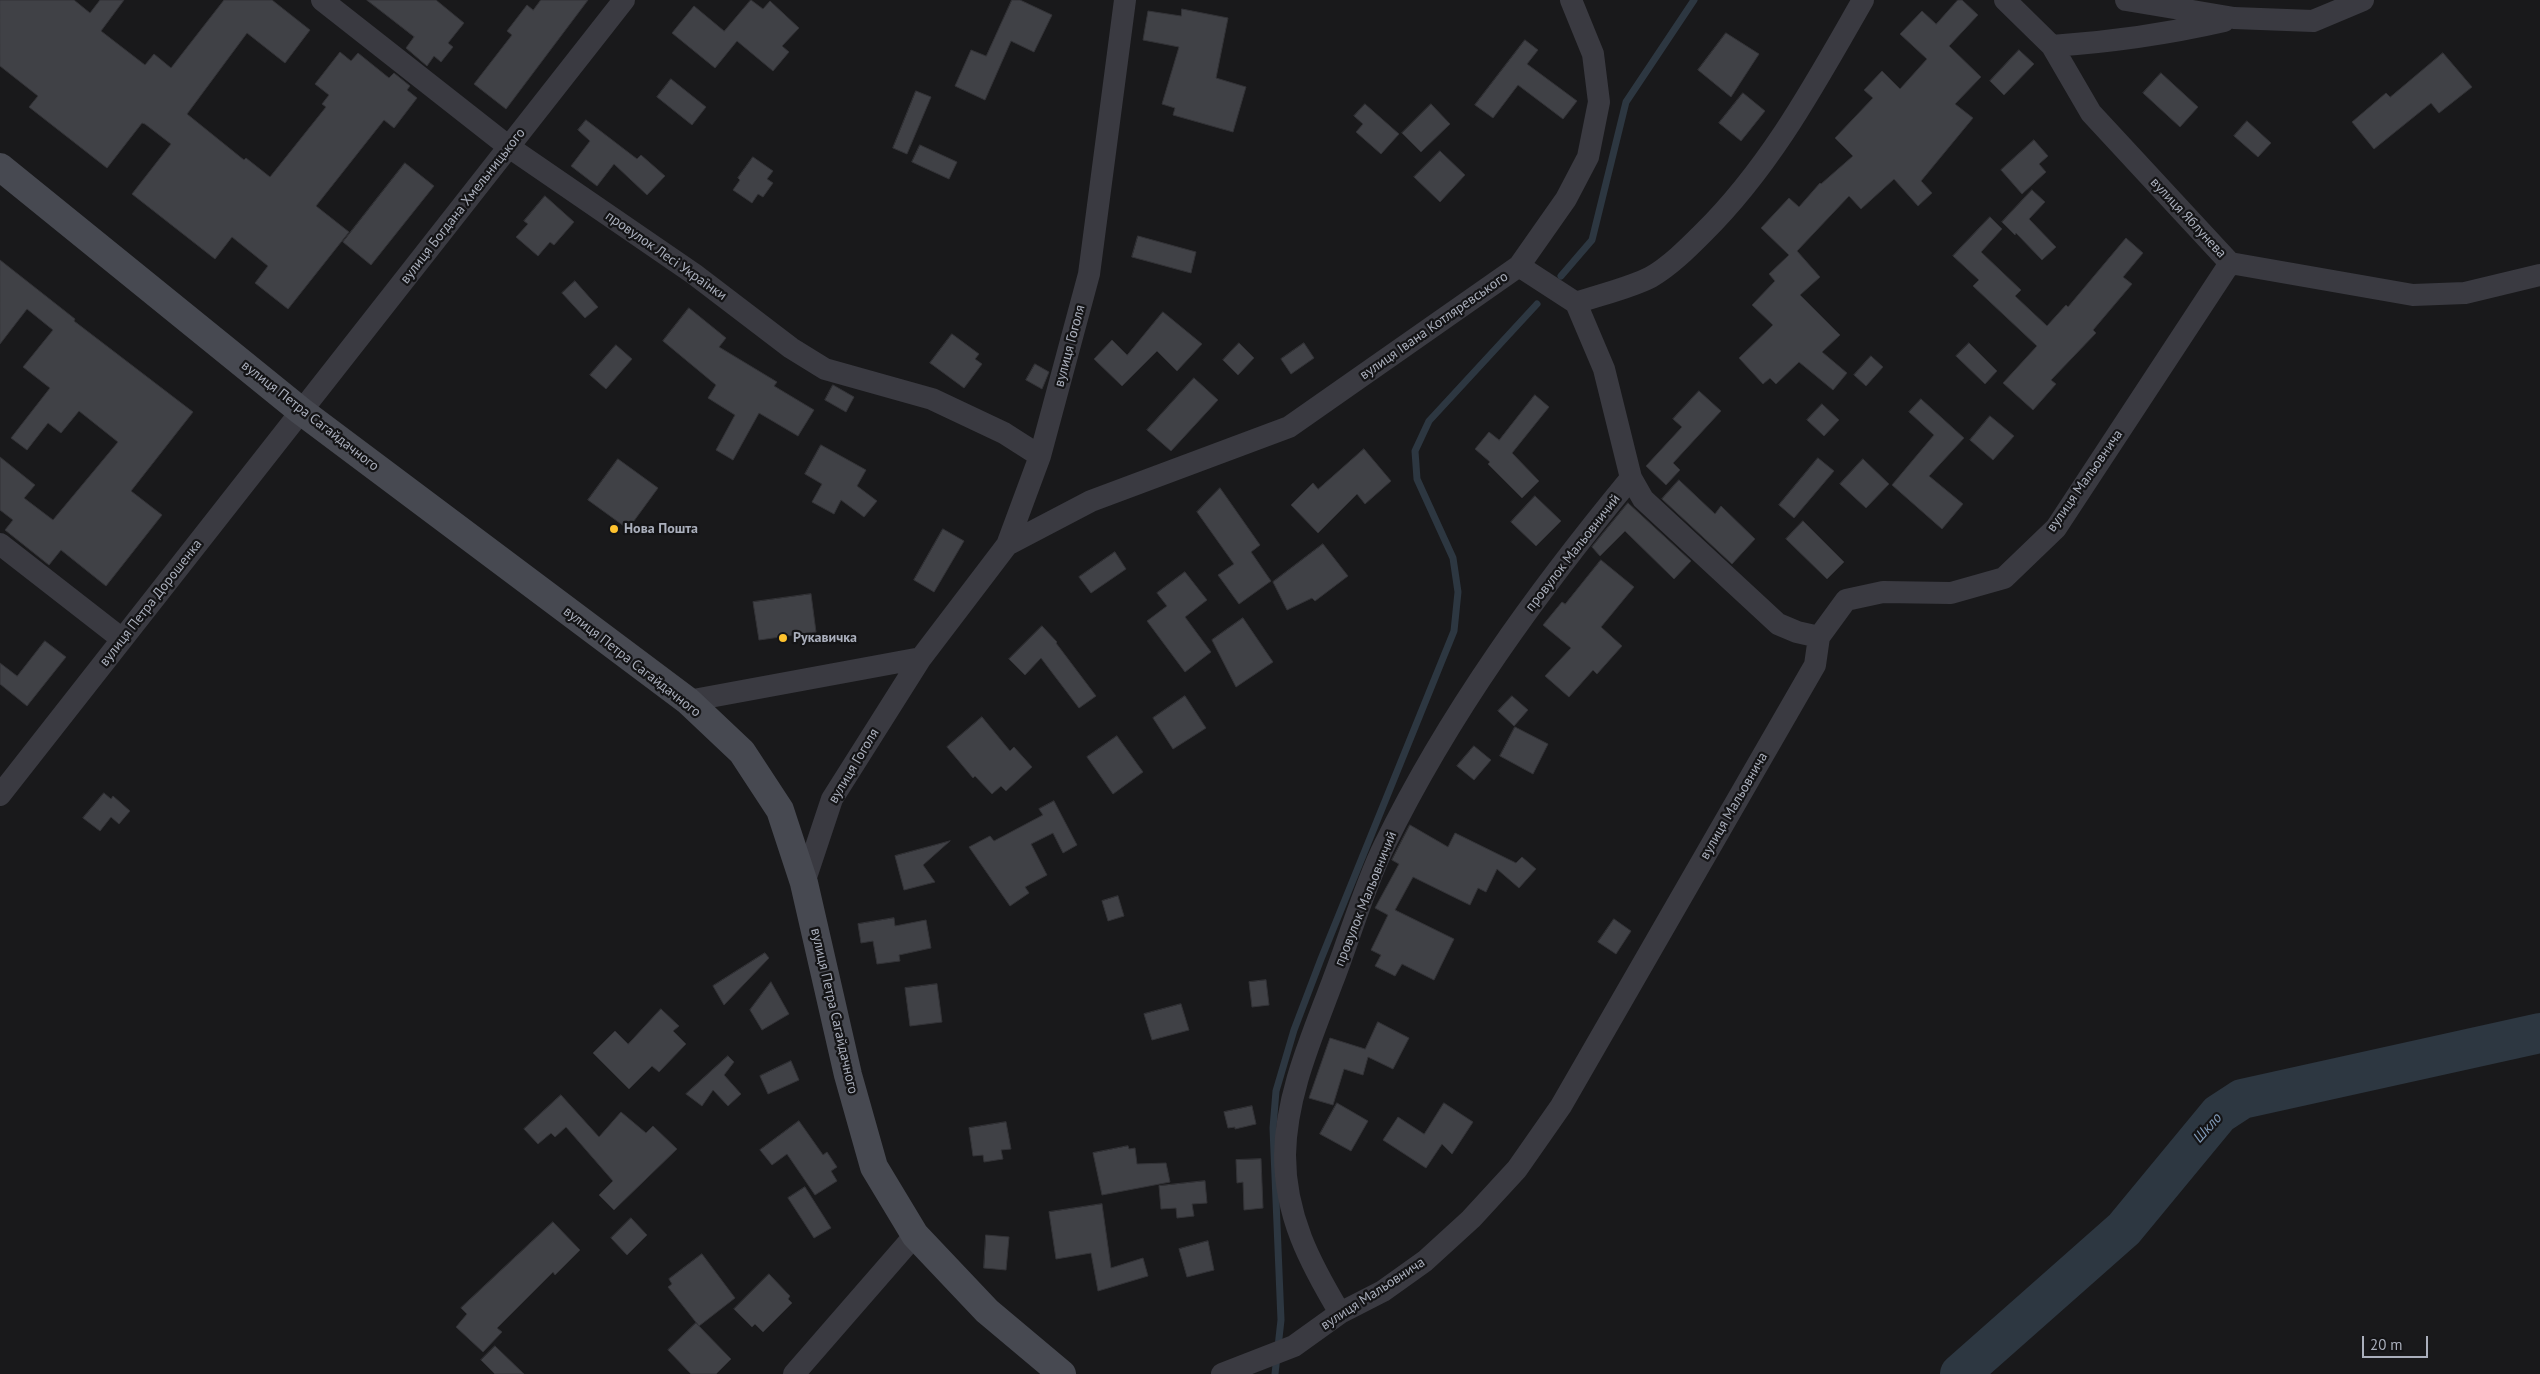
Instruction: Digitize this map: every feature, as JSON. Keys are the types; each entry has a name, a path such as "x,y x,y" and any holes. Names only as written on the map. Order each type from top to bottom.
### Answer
{"street":[{"name":"провулок Лесі Українки","path":"322,0 509,147 694,274 791,348 826,369 932,399 1004,433 1040,456"},
{"name":"вулиця Богдана Хмельницького","path":"301,412 624,0"},
{"name":"вулиця Гоголя","path":"804,883 832,799 921,658 1007,545 1040,456 1089,274 1125,0"},
{"path":"1519,266 1566,199 1588,157 1599,102 1593,54 1571,0"},
{"path":"1576,303 1650,277 1682,254 1722,214 1765,161 1807,98 1864,0"},
{"name":"вулиця Яблунева","path":"2004,0 2052,46 2091,113 2230,263 2413,295 2466,293 2540,275"},
{"path":"2126,0 2234,18 2313,21 2363,0"},
{"path":"2052,46 2113,42 2174,33 2234,18"},
{"name":"вулиця Петра Сагайдачного","path":"0,167 301,412 688,701 742,752 780,810 804,883 848,1075 874,1167 915,1235 987,1311 1062,1374"},
{"name":"вулиця Мальовнича","path":"1222,1374 1294,1346 1340,1313 1383,1291 1425,1261 1471,1219 1517,1169 1561,1106 1815,665 1819,637 1846,600 1883,592 1951,593 2004,578 2056,528 2230,263"},
{"name":"вулиця Івана Котляревського","path":"1007,545 1091,501 1289,427 1519,266 1576,303"},
{"name":"провулок Мальовничий","path":"1576,303 1604,370 1631,478 1643,498 1778,624 1791,630 1819,637"},
{"name":"вулиця Петра Дорошенка","path":"0,795 301,412"},
{"name":"провулок Мальовничий","path":"1340,1313 1310,1262 1292,1210 1285,1156 1291,1101 1308,1048 1383,848 1418,782 1496,656 1584,536 1631,478"},
{"path":"0,544 122,639"},
{"path":"688,701 921,658"},
{"path":"794,1374 915,1235"}],"building":[{"path":"0,0 74,0 90,13 100,0 124,0 101,31 145,65 154,54 171,68 224,0 272,0 310,30 285,63 247,33 187,114 244,160 246,158 270,177 326,107 322,104 329,95 315,84 340,52 351,61 358,53 389,78 394,73 410,86 407,90 417,98 394,128 384,120 316,206 349,232 288,309 255,283 268,266 232,237 215,259 132,194 171,144 142,123 107,168 29,107 38,96 0,66"},
{"path":"367,0 436,0 464,23 448,43 453,47 441,62 434,56 427,66 406,48 414,37"},
{"path":"541,0 588,0 506,109 474,84 512,35 507,31 527,5 533,10"},
{"path":"751,0 763,9 770,1 799,28 782,46 789,52 773,71 737,41 715,68 672,33 694,6 724,31"},
{"path":"1012,0 1020,0 1052,15 1034,52 1011,41 985,100 955,86 971,50 986,56"},
{"path":"1958,0 1962,0 1978,15 1949,46 1981,77 1955,104 1973,118 1921,181 1932,193 1918,206 1894,179 1861,209 1849,196 1797,251 1820,277 1800,295 1840,335 1822,352 1847,373 1833,390 1799,362 1776,384 1770,378 1763,384 1739,358 1773,325 1752,305 1775,281 1769,274 1789,255 1761,228 1789,198 1799,207 1820,183 1853,156 1835,138 1873,98 1864,90 1882,71 1900,89 1927,59 1900,34 1922,11 1936,24"},
{"path":"1182,9 1228,18 1216,78 1246,87 1233,132 1173,115 1175,108 1162,104 1179,47 1143,40 1148,11 1181,16"},
{"path":"1726,33 1759,54 1731,97 1698,70"},
{"path":"1525,40 1538,50 1527,64 1577,101 1563,119 1518,85 1493,118 1475,105"},
{"path":"2019,50 2034,64 2004,95 1990,81"},
{"path":"2443,53 2472,87 2439,113 2431,103 2374,149 2352,122 2386,93 2390,97"},
{"path":"2161,73 2198,107 2180,127 2143,93"},
{"path":"671,79 706,107 692,125 657,97"},
{"path":"916,91 931,97 907,154 893,148"},
{"path":"1743,93 1765,111 1741,141 1719,123"},
{"path":"1365,104 1399,134 1381,154 1356,132 1363,124 1354,116"},
{"path":"1431,104 1450,124 1421,152 1402,133"},
{"path":"586,120 637,159 641,155 665,176 647,195 614,164 597,186 571,166 590,141 578,130"},
{"path":"2247,121 2271,143 2258,157 2234,136"},
{"path":"2034,140 2048,156 2039,164 2046,172 2022,194 2001,170"},
{"path":"920,145 957,162 949,179 912,162"},
{"path":"1440,151 1465,175 1440,202 1414,177"},
{"path":"753,157 773,171 767,179 773,183 763,197 758,194 752,203 733,190 740,180 738,178"},
{"path":"405,163 434,186 371,265 343,242"},
{"path":"2032,190 2045,202 2029,219 2056,247 2042,260 2016,233 2015,235 2002,222"},
{"path":"545,196 574,222 554,245 550,242 538,256 516,237 528,224 524,221"},
{"path":"1990,217 2002,229 1981,252 2021,290 2015,296 2047,326 2066,305 2068,307 2126,238 2143,253 2123,277 2132,284 2093,330 2096,333 2051,380 2056,384 2033,410 2003,383 2037,346 1973,286 1979,280 1953,256"},
{"path":"1138,236 1196,252 1191,273 1132,257"},
{"path":"0,260 75,319 74,321 193,412 131,491 162,515 106,586 61,550 49,565 5,530 13,520 0,510 0,457 35,485 24,498 53,520 118,442 79,411 61,433 48,423 27,450 11,438 50,388 23,367 53,330 27,309 0,344"},
{"path":"575,281 598,307 585,318 562,293"},
{"path":"689,308 726,338 719,347 777,382 774,386 814,410 798,436 759,413 733,460 716,450 735,415 708,398 716,385 663,341"},
{"path":"1163,312 1202,344 1177,371 1157,351 1122,386 1094,359 1112,340 1127,355"},
{"path":"952,334 979,354 975,359 982,364 964,388 930,363"},
{"path":"1239,343 1254,358 1238,375 1223,360"},
{"path":"1304,343 1314,358 1291,374 1281,359"},
{"path":"1969,343 1997,371 1985,384 1956,356"},
{"path":"616,345 632,359 606,389 590,375"},
{"path":"1871,356 1883,367 1866,386 1854,375"},
{"path":"1035,364 1049,372 1042,389 1026,380"},
{"path":"1194,378 1218,400 1171,451 1147,430"},
{"path":"833,385 854,397 846,412 825,400"},
{"path":"1699,391 1721,411 1673,463 1680,470 1666,485 1646,466 1682,427 1673,419"},
{"path":"1535,395 1549,407 1512,453 1539,481 1522,498 1488,464 1490,462 1475,449 1489,432 1499,440"},
{"path":"1921,399 1964,438 1929,476 1963,504 1942,529 1892,485 1934,435 1909,412"},
{"path":"1822,404 1839,420 1824,436 1807,420"},
{"path":"1990,416 2014,436 1993,460 1970,440"},
{"path":"821,445 866,470 857,486 877,501 864,517 841,500 834,514 812,502 822,484 805,474"},
{"path":"1364,449 1391,481 1365,504 1357,494 1318,533 1291,505 1313,483 1318,489"},
{"path":"1818,458 1834,471 1794,518 1779,505"},
{"path":"618,459 658,488 628,529 588,500"},
{"path":"1863,459 1889,484 1866,508 1840,484"},
{"path":"1679,480 1715,514 1721,506 1755,539 1732,564 1662,499"},
{"path":"1220,488 1260,545 1251,552 1271,581 1239,604 1218,575 1234,564 1197,512"},
{"path":"1535,496 1561,521 1536,546 1511,522"},
{"path":"1628,503 1691,561 1674,579 1625,531 1600,556 1592,547"},
{"path":"1803,521 1844,562 1827,579 1786,539"},
{"path":"943,529 964,541 934,592 914,580"},
{"path":"1323,544 1348,576 1315,601 1312,598 1287,610 1273,582"},
{"path":"1115,552 1126,569 1091,593 1079,577"},
{"path":"1601,560 1634,587 1601,627 1622,646 1597,674 1593,670 1569,697 1545,676 1571,648 1543,625 1562,602 1565,604"},
{"path":"1185,572 1207,600 1185,617 1211,652 1185,672 1147,621 1167,606 1157,593"},
{"path":"811,594 816,632 759,640 753,602"},
{"path":"1243,618 1273,662 1236,687 1212,640"},
{"path":"1042,626 1057,642 1096,696 1079,708 1041,658 1025,675 1009,659"},
{"path":"45,641 66,657 27,706 0,684 0,663 17,676"},
{"path":"1185,696 1206,728 1173,749 1153,718"},
{"path":"1512,696 1528,710 1514,726 1498,711"},
{"path":"982,717 1010,751 1014,747 1032,767 1006,791 1001,786 992,794 975,776 973,778 947,747"},
{"path":"1515,727 1548,744 1533,774 1500,756"},
{"path":"1117,736 1143,772 1113,794 1087,757"},
{"path":"1474,746 1491,760 1474,780 1457,766"},
{"path":"104,793 111,799 113,796 130,811 119,824 111,817 100,831 83,818"},
{"path":"1054,801 1077,845 1063,853 1053,833 1031,844 1047,875 1025,887 1029,893 1010,906 969,847 990,836 994,841 1043,815 1039,809"},
{"path":"1410,825 1448,847 1455,833 1516,863 1522,857 1536,869 1519,888 1497,869 1486,892 1478,888 1470,905 1413,877 1395,910 1454,939 1434,980 1402,964 1395,976 1375,966 1381,955 1371,950 1388,915 1375,908 1399,864 1392,860"},
{"path":"950,841 923,865 935,882 904,890 895,856"},
{"path":"1118,896 1124,916 1108,921 1102,901"},
{"path":"894,918 895,926 926,920 931,948 899,955 900,961 877,964 873,941 861,943 858,924"},
{"path":"1614,919 1631,931 1616,954 1598,942"},
{"path":"765,953 769,958 724,1005 713,986"},
{"path":"1266,980 1269,1005 1252,1007 1249,982"},
{"path":"771,982 789,1014 762,1030 750,1010"},
{"path":"937,984 942,1022 910,1026 905,988"},
{"path":"1181,1004 1189,1030 1152,1040 1144,1014"},
{"path":"661,1009 679,1026 673,1031 686,1044 659,1072 652,1066 629,1089 593,1053 615,1031 628,1044"},
{"path":"1378,1022 1409,1038 1393,1069 1368,1057 1363,1075 1344,1069 1333,1105 1309,1098 1330,1038 1365,1049"},
{"path":"728,1056 734,1062 724,1075 741,1094 728,1106 713,1090 702,1106 686,1094"},
{"path":"791,1061 799,1080 768,1094 760,1076"},
{"path":"561,1095 599,1137 621,1112 646,1133 653,1126 677,1149 614,1210 599,1195 613,1181 566,1127 555,1137 551,1133 538,1144 524,1129"},
{"path":"1337,1103 1368,1121 1351,1151 1320,1134"},
{"path":"1444,1103 1473,1122 1452,1154 1442,1144 1426,1168 1383,1140 1398,1117 1424,1134"},
{"path":"1252,1106 1256,1124 1235,1129 1235,1127 1228,1128 1224,1112"},
{"path":"799,1121 823,1155 827,1152 837,1167 831,1171 837,1181 815,1195 787,1154 772,1165 760,1150"},
{"path":"1006,1122 1011,1149 1001,1150 1003,1159 984,1162 983,1155 973,1156 969,1128"},
{"path":"1128,1146 1129,1149 1135,1148 1137,1164 1166,1163 1170,1182 1102,1195 1093,1153"},
{"path":"1261,1159 1263,1208 1244,1210 1243,1182 1237,1183 1236,1160"},
{"path":"1205,1181 1207,1203 1192,1204 1194,1216 1177,1218 1176,1208 1161,1209 1159,1186"},
{"path":"805,1187 831,1228 814,1238 788,1198"},
{"path":"1102,1204 1111,1268 1143,1258 1148,1276 1098,1291 1091,1253 1056,1259 1049,1212"},
{"path":"631,1218 647,1235 627,1255 611,1238"},
{"path":"553,1222 580,1250 555,1275 553,1272 497,1328 502,1332 483,1352 456,1327 467,1314 461,1308"},
{"path":"986,1235 1009,1237 1006,1270 984,1268"},
{"path":"1208,1241 1214,1270 1187,1277 1179,1249"},
{"path":"702,1254 735,1298 699,1326 668,1287 672,1284 669,1279"},
{"path":"769,1274 790,1296 788,1299 792,1303 763,1332 755,1324 752,1327 734,1309"},
{"path":"696,1323 731,1359 716,1374 691,1374 668,1350"},
{"path":"495,1346 524,1374 495,1374 481,1360"}],"waterway":[{"path":"1561,276 1592,240 1626,102 1694,0"},
{"path":"1275,1374 1281,1320 1273,1128 1276,1091 1294,1030 1321,959 1454,631 1458,592 1453,558 1417,479 1415,451 1429,421 1537,304"},
{"name":"Шкло","path":"1960,1374 2124,1229 2219,1114 2242,1099 2540,1033"}],"place":[{"name":"Нова Пошта","path":"614,529"},
{"name":"Рукавичка","path":"783,638"}]}
